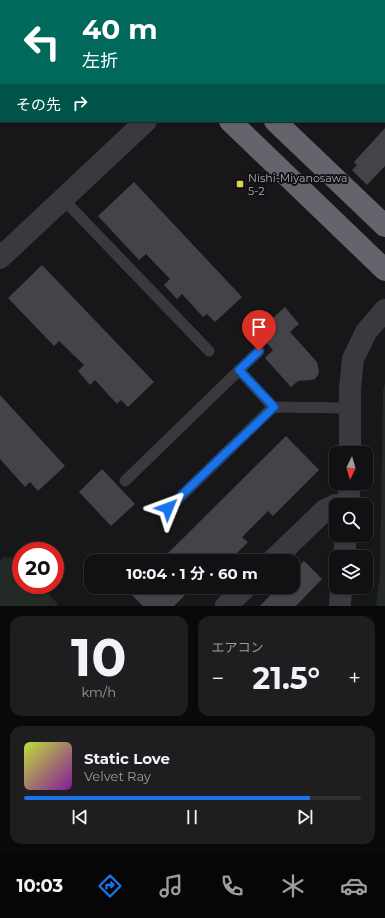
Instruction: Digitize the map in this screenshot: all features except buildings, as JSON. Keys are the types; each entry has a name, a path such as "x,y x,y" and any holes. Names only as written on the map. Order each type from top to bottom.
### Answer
{"highway":[{"path":"231,122 385,270"},
{"path":"276,122 385,226"}],"street":[{"path":"0,258 145,122"},
{"path":"350,446 350,408 353,359 366,332 385,310"},
{"path":"279,554 329,508"},
{"path":"226,606 239,594"},
{"path":"340,606 341,594"}],"lane":[{"path":"63,200 209,351"},
{"path":"125,481 259,351"},
{"path":"239,370 274,407"},
{"path":"168,508 274,407 350,408"}],"shaded area":[{"path":"385,382 385,606 376,606 380,573 383,391"},
{"path":"4,557 12,558 12,594 48,594 57,603 57,606 0,606 0,561"}],"place":[{"name":"Nishi-Miyanosawa 5-2","path":"240,184"}],"route":[{"path":"168,508 274,407 239,370 259,351"}]}
